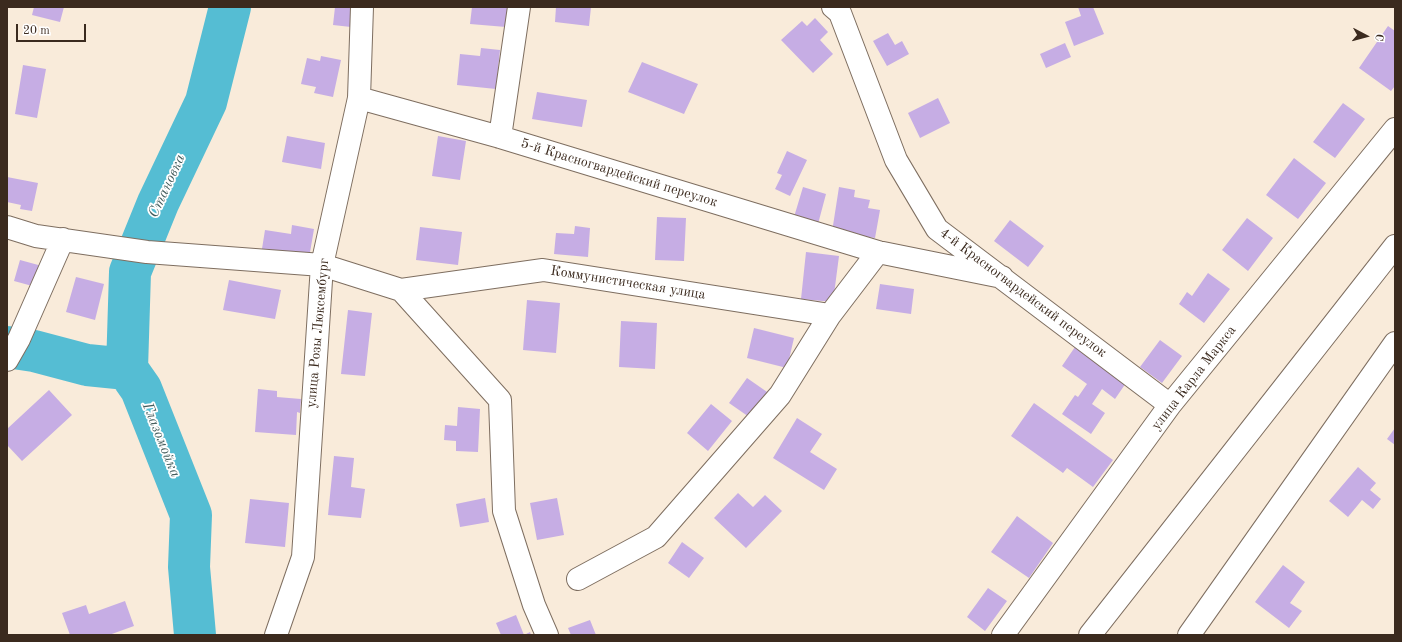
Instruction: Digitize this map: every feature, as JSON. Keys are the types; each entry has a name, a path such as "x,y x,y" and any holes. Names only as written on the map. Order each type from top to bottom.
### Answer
{"street":[{"name":"улица Розы Люксембург","path":"276,635 303,557 322,265 359,98 362,7"},
{"path":"500,137 518,7"},
{"name":"4-й Красногвардейский переулок","path":"833,7 840,13 896,160 937,228 1170,406"},
{"name":"5-й Красногвардейский переулок","path":"359,98 500,137 878,252 1002,277"},
{"name":"улица Карла Маркса","path":"1003,635 1170,406 1395,129"},
{"name":"Коммунистическая улица","path":"7,228 36,236 141,250 322,265 401,290 543,270 830,315"},
{"path":"7,360 19,339 63,240"},
{"path":"1090,635 1395,246"},
{"path":"578,579 656,537 780,395 830,315 878,252"},
{"path":"401,290 500,400 504,511 534,605 548,635"},
{"path":"1189,635 1395,343"}],"building":[{"path":"34,7 64,7 60,22 32,15"},
{"path":"335,7 353,7 351,27 333,25"},
{"path":"472,7 508,7 506,27 470,24"},
{"path":"556,7 591,7 589,26 555,22"},
{"path":"1078,7 1093,7 1104,34 1074,46 1065,22 1081,16"},
{"path":"815,18 828,32 820,40 833,54 813,73 781,40 802,21 807,26"},
{"path":"1388,26 1395,31 1395,86 1391,91 1359,68"},
{"path":"888,33 895,45 902,41 909,54 887,66 873,41"},
{"path":"1065,43 1071,57 1046,68 1040,54"},
{"path":"481,48 500,50 496,89 457,85 460,54 480,56"},
{"path":"321,56 341,60 333,97 314,93 316,87 301,84 307,58 320,61"},
{"path":"642,62 698,84 684,114 628,92"},
{"path":"23,65 46,69 37,118 15,114"},
{"path":"537,92 587,100 582,127 532,119"},
{"path":"938,98 950,123 920,138 908,113"},
{"path":"1343,103 1365,119 1335,158 1313,142"},
{"path":"287,136 325,143 321,169 282,162"},
{"path":"438,136 466,141 460,180 432,176"},
{"path":"787,151 807,160 790,196 775,189 782,175 777,173"},
{"path":"1294,158 1326,183 1298,219 1266,195"},
{"path":"7,177 38,183 32,211 20,209 21,205 7,202"},
{"path":"803,187 826,194 818,224 794,217"},
{"path":"839,187 855,190 854,197 870,200 868,208 880,210 875,238 832,232"},
{"path":"657,217 686,218 684,261 655,260"},
{"path":"1247,218 1273,238 1248,271 1222,250"},
{"path":"1010,220 1044,246 1028,267 994,241"},
{"path":"292,225 314,229 308,264 261,255 265,230 291,234"},
{"path":"575,226 590,228 588,257 554,254 556,233 574,234"},
{"path":"420,227 462,232 458,265 416,260"},
{"path":"806,252 839,256 833,302 801,299"},
{"path":"20,260 53,269 47,290 14,281"},
{"path":"1208,273 1230,289 1204,323 1179,304 1187,292 1192,296"},
{"path":"76,277 104,284 95,320 66,312"},
{"path":"229,280 281,290 275,319 223,310"},
{"path":"880,284 914,289 911,314 876,309"},
{"path":"527,300 560,303 556,353 523,350"},
{"path":"348,310 372,313 365,376 341,374"},
{"path":"621,321 657,323 655,369 619,367"},
{"path":"754,328 794,338 787,368 747,358"},
{"path":"1160,340 1182,356 1162,383 1140,367"},
{"path":"1075,347 1126,383 1115,399 1102,389 1092,404 1105,413 1091,434 1062,414 1075,395 1078,397 1087,384 1062,366"},
{"path":"747,378 770,394 752,419 729,403"},
{"path":"258,389 277,391 277,397 301,399 300,413 297,412 296,435 255,432"},
{"path":"49,390 72,415 22,461 7,445 7,429"},
{"path":"1034,403 1113,460 1093,487 1067,468 1063,473 1011,436"},
{"path":"711,404 732,421 708,451 687,433"},
{"path":"458,407 480,409 478,452 456,451 456,441 444,440 445,425 457,426"},
{"path":"797,418 822,434 810,452 837,469 824,490 773,458"},
{"path":"1395,428 1395,445 1387,439"},
{"path":"334,456 354,458 351,487 365,489 361,518 328,515"},
{"path":"1358,467 1376,483 1370,490 1381,499 1373,509 1362,500 1348,517 1329,501"},
{"path":"738,493 753,507 765,495 782,511 746,548 714,518"},
{"path":"485,498 489,522 460,527 456,504"},
{"path":"557,498 564,535 537,540 530,503"},
{"path":"250,499 289,503 285,547 245,543"},
{"path":"1017,516 1053,543 1029,578 991,552"},
{"path":"682,542 704,558 689,578 668,563"},
{"path":"1283,565 1305,582 1290,603 1302,611 1289,628 1255,602"},
{"path":"988,588 1007,601 985,631 967,617"},
{"path":"125,601 134,626 109,635 70,635 62,613 86,605 89,614"},
{"path":"516,615 524,635 501,635 496,623"},
{"path":"590,620 596,635 571,635 568,628"},
{"path":"530,632 531,635 524,635"}],"waterway":[{"name":"Становка","path":"127,369 130,272 158,203 206,102 230,7"},
{"name":"Глазомойка","path":"7,347 34,351 87,365 127,369 141,389 191,515 189,567 195,635"}]}
